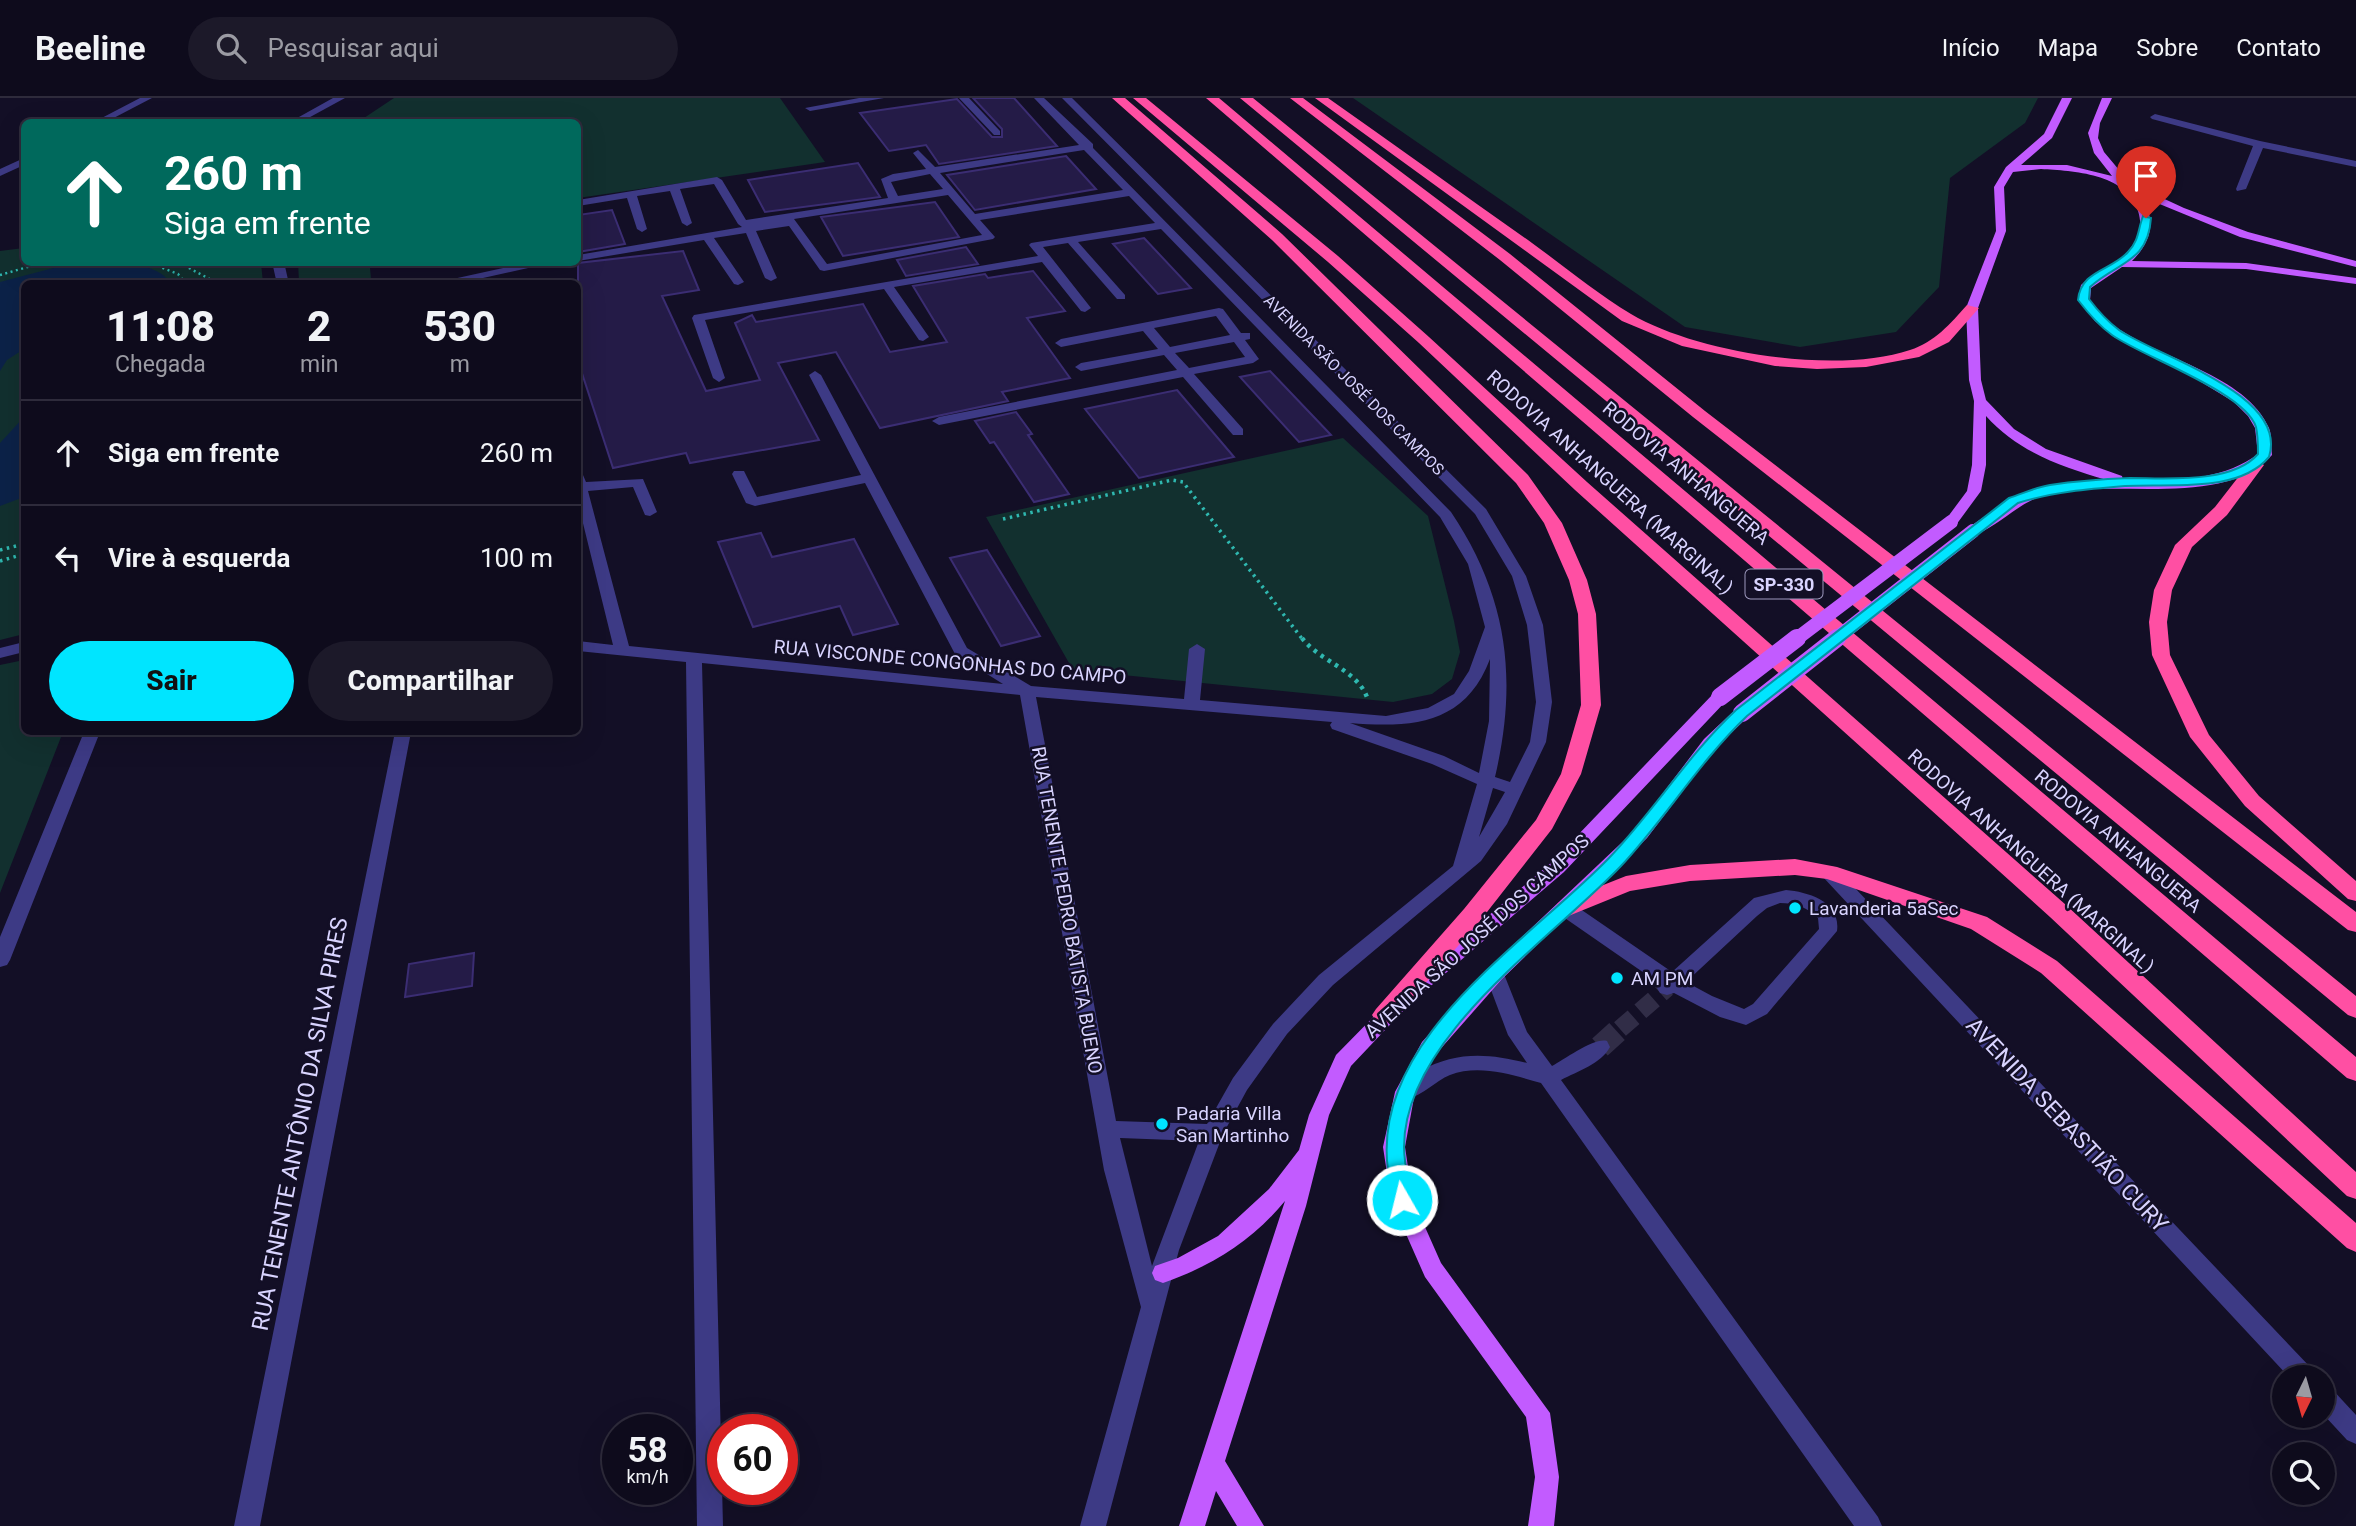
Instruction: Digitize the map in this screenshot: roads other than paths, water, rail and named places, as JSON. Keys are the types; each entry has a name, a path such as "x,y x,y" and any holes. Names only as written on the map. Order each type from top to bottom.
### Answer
{"highway":[{"path":"1118,98 1317,274 1522,479 1553,523 1578,580 1587,614 1591,705 1571,774 1545,824 1472,915 1384,1015"},
{"name":"RODOVIA ANHANGUERA (MARGINAL)","path":"1139,98 1333,259 1404,322 1581,486 2058,911 2356,1188"},
{"name":"RODOVIA ANHANGUERA","path":"1212,98 2356,1071"},
{"name":"RODOVIA ANHANGUERA","path":"1246,98 2356,1009"},
{"path":"1296,98 1506,257 1699,414 2356,924"},
{"path":"1321,98 1628,318 1687,343 1774,362 1818,365 1866,363 1914,354 1944,339 1972,307"},
{"path":"2256,465 2221,511 2183,545 2163,590 2158,622 2161,655 2200,737 2252,801 2356,893"},
{"path":"1566,909 1626,884 1690,873 1752,867 1795,867 1829,872 1979,923 2049,967 2356,1240"}],"main road":[{"path":"1972,307 2001,231 1999,187 2010,169 2048,136 2067,98"},
{"path":"1980,401 2015,438 2037,452 2067,465 2127,482 2186,483 2215,478 2256,465 2265,455 2261,425 2248,408 2228,392 2117,333 2097,317 2084,300 2085,287 2097,275 2120,264 2134,253 2145,233 2144,208 2106,160 2093,137 2093,128 2107,98"},
{"path":"2010,169 2049,165 2070,167 2125,182 2217,225 2255,238 2356,264"},
{"path":"2120,264 2246,266 2356,281"},
{"name":"AVENIDA SÃO JOSÉ DOS CAMPOS","path":"1192,1526 1319,1115 1343,1061 1384,1015 1558,867 1720,697 1951,522 1974,491 1979,465 1980,401 1975,380 1972,307"},
{"name":"AVENIDA SÃO JOSÉ DOS CAMPOS","path":"1541,1526 1547,1477 1538,1413 1433,1270 1402,1200 1394,1147 1405,1092 1429,1048 1495,974 1566,909 1641,834 1710,743 1742,713 2014,500 2050,489 2127,482"},
{"path":"1163,1273 1190,1265 1240,1234 1294,1172 1312,1142"},
{"path":"1213,1462 1251,1526"}],"street":[{"path":"105,119 147,98"},
{"path":"301,119 340,98"},
{"path":"810,108 878,98"},
{"path":"964,98 997,133"},
{"name":"AVENIDA SÃO JOSÉ DOS CAMPOS","path":"1039,98 1089,146 1446,515 1478,569 1500,665 1501,709 1487,782 1461,869"},
{"name":"AVENIDA SÃO JOSÉ DOS CAMPOS","path":"1067,98 1482,512 1519,576 1535,625 1544,702 1538,742 1487,843 1461,869 1326,979 1280,1029 1240,1084 1213,1133 1175,1230 1093,1526"},
{"path":"2155,117 2259,144 2356,164"},
{"path":"2241,189 2259,144"},
{"path":"894,200 885,181 888,179 1089,146"},
{"path":"581,257 792,222 824,268 989,237 918,152"},
{"path":"0,173 21,162"},
{"path":"581,202 717,180 743,224 951,191"},
{"path":"674,187 687,223"},
{"path":"972,218 1133,192"},
{"path":"631,194 642,229"},
{"path":"1085,308 1035,245 1164,225"},
{"path":"750,228 771,278"},
{"path":"707,236 738,282"},
{"path":"1070,239 1121,297"},
{"path":"719,378 698,318 1044,258"},
{"path":"479,279 533,266"},
{"path":"887,285 922,337"},
{"path":"939,421 1253,359 1219,312 1061,343"},
{"path":"1146,327 1164,351 1238,432"},
{"path":"1081,367 1266,331"},
{"path":"815,374 961,651 1027,691"},
{"path":"739,474 751,500 755,502 869,478"},
{"path":"581,483 638,482 650,512"},
{"path":"581,491 622,650"},
{"name":"RUA VISCONDE CONGONHAS DO CAMPO","path":"581,646 1027,691 1192,704 1319,718 1386,721 1415,717 1458,700 1469,690 1478,672 1493,627"},
{"path":"0,653 21,648"},
{"path":"1192,704 1197,649"},
{"path":"694,659 710,1526"},
{"name":"RUA TENENTE PEDRO BATISTA BUENO","path":"1027,691 1107,1129 1153,1309"},
{"name":"RUA VISCONDE CONGONHAS DO CAMPO","path":"1319,718 1437,760 1487,782 1516,789"},
{"path":"0,960 91,735"},
{"name":"RUA TENENTE ANTÔNIO DA SILVA PIRES","path":"247,1526 402,735"},
{"name":"AVENIDA SEBASTIÃO CURY","path":"1829,872 2293,1365"},
{"path":"1566,909 1670,985 1718,1009 1746,1017 1760,1009 1828,931 1830,922 1826,911 1810,902 1786,896 1765,899 1670,985"},
{"path":"1495,974 1518,1035 1869,1526"},
{"path":"1405,1092 1428,1074 1458,1062 1478,1060 1548,1077 1587,1058 1600,1047"},
{"path":"1107,1129 1213,1133"},
{"path":"2335,1410 2356,1432"}],"water":[{"path":"61,266 141,266 155,270 167,280 21,280 21,351 7,360 0,371 0,282"},
{"path":"21,420 21,498 0,506 0,443"}],"tunnel":[{"path":"1620,1029 1667,988"},
{"path":"1600,1047 1622,1027"}],"place":[{"name":"Lavanderia 5aSec","path":"1795,908"},
{"name":"AM PM","path":"1617,978"},
{"name":"Padaria Villa San Martinho","path":"1162,1124"}]}
